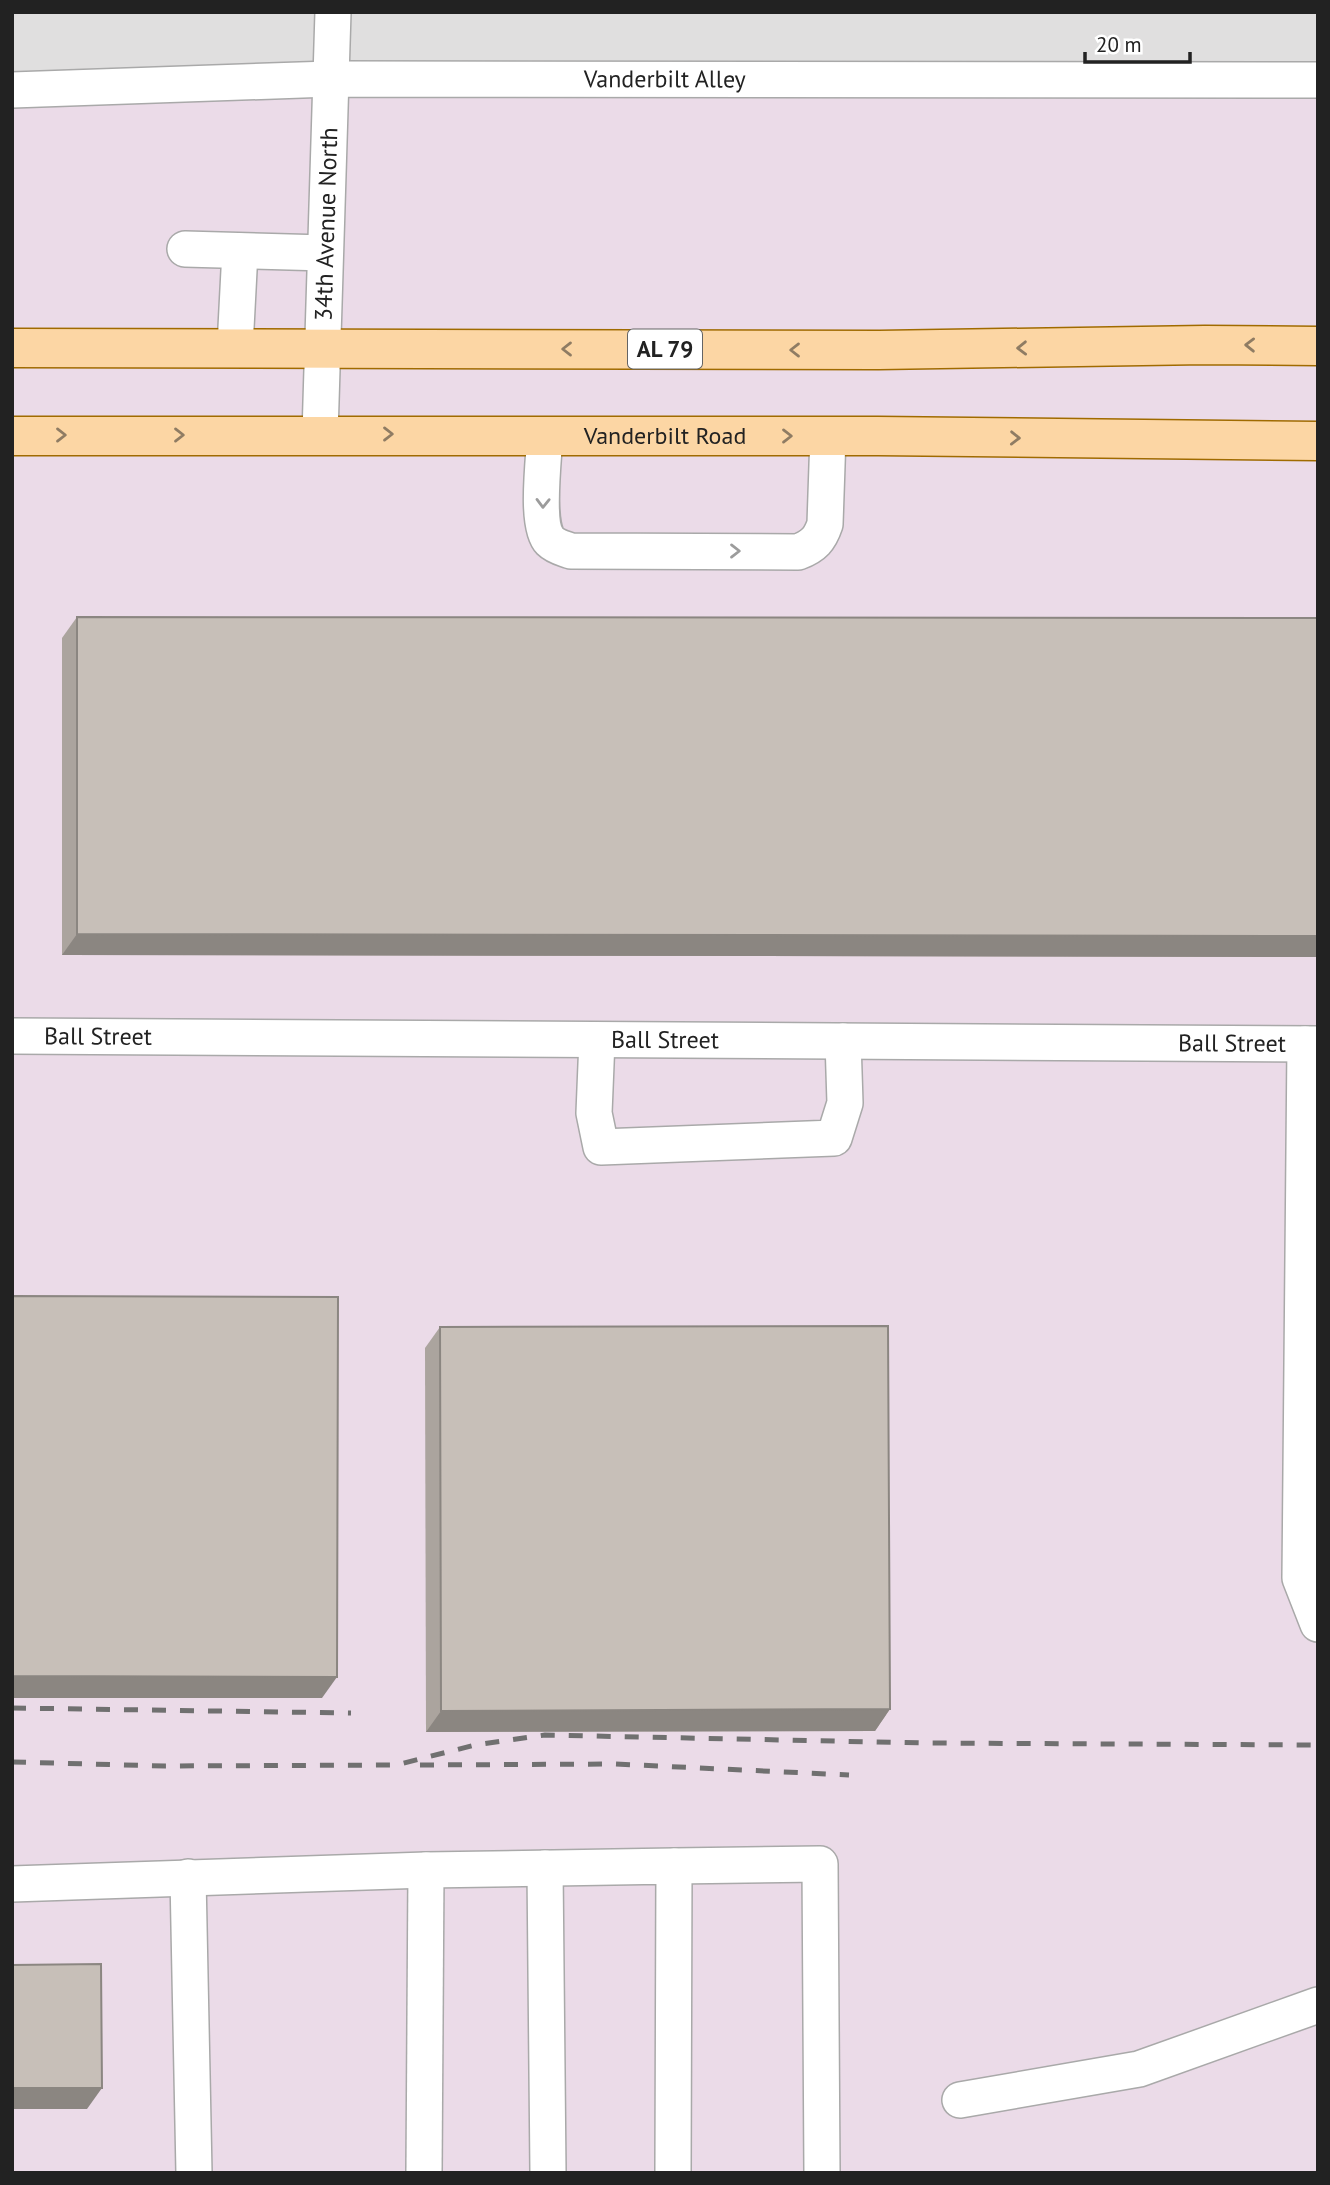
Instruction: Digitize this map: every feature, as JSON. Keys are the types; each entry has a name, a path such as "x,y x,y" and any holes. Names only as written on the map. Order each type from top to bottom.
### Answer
{"main road":[{"name":"AL 79","path":"12,348 879,350 1318,346"},
{"name":"Vanderbilt Road","path":"12,436 320,434 1318,441"}],"street":[{"name":"34th Avenue North","path":"320,434 333,12"},
{"name":"Vanderbilt Alley","path":"12,90 330,79 1318,80"},
{"path":"184,249 325,253"},
{"path":"236,348 240,251"},
{"path":"545,435 543,524 548,540 558,547 571,551 785,552 798,552 811,547 821,537 825,524 828,436"},
{"name":"Ball Street","path":"12,1036 1312,1044"},
{"path":"597,1040 594,1113 601,1147 834,1138 845,1103 844,1041"},
{"path":"1312,1044 1300,1578 1318,1625"},
{"path":"12,1884 426,1870 820,1864 822,2173"},
{"path":"673,2173 674,1866"},
{"path":"545,1868 548,2173"},
{"path":"424,2173 426,1870"},
{"path":"188,1877 194,2173"},
{"path":"960,2100 1139,2069 1318,2005"}],"shaded area":[{"path":"12,12 1318,12 1318,92 12,96"},
{"path":"1318,92 1318,2173 12,2173 12,96"}],"building":[{"path":"77,617 1318,618 1318,936 77,934"},
{"path":"12,1296 338,1297 337,1677 12,1676"},
{"path":"888,1326 890,1709 441,1711 440,1327"},
{"path":"101,1964 102,2088 12,2088 12,1965"}],"railway":[{"path":"12,1708 351,1713"},
{"path":"12,1762 165,1766 396,1765 475,1745 545,1735 926,1743 1318,1745"},
{"path":"420,1765 615,1764 849,1775"}]}
